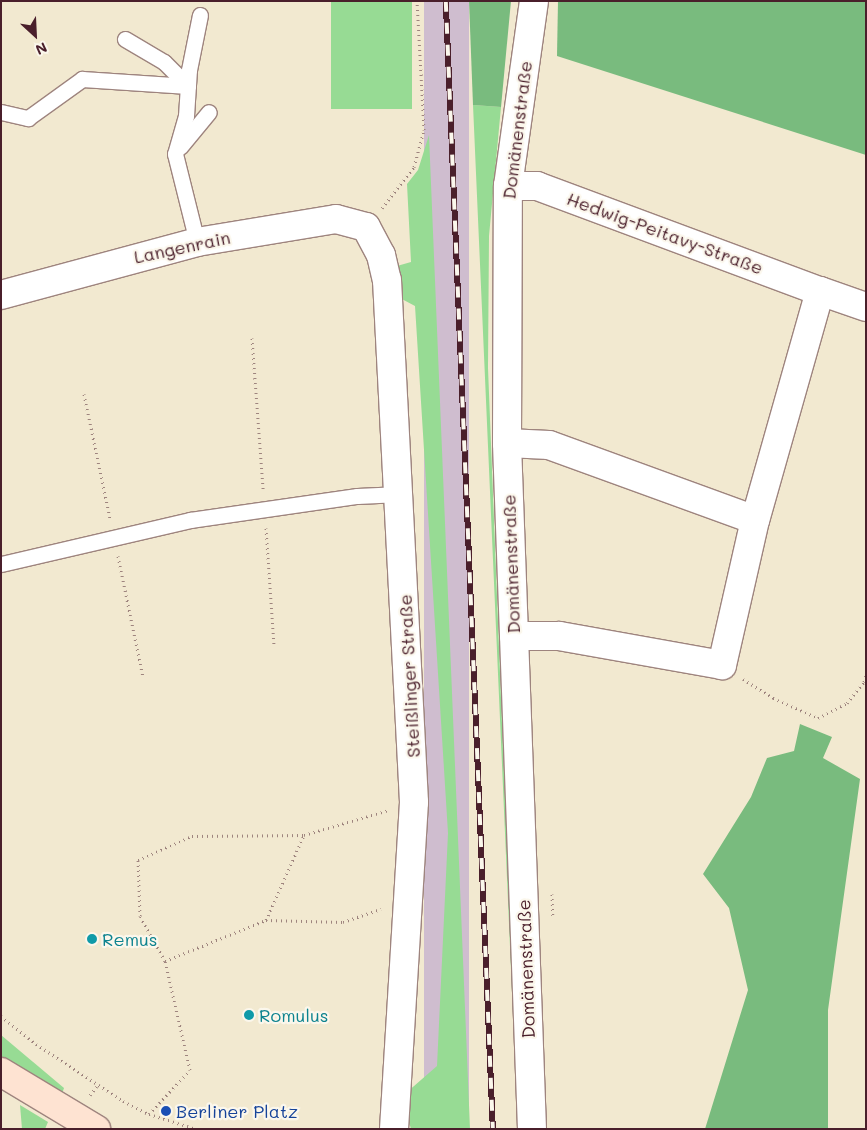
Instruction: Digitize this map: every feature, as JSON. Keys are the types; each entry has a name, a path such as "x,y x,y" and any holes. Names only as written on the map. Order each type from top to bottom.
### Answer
{"street":[{"name":"Domänenstraße","path":"532,1129 507,443 508,186 534,1"},
{"name":"Hedwig-Peitavy-Straße","path":"508,186 537,186 820,291 866,306"},
{"name":"Langenrain","path":"1,295 196,242 336,219 366,227"},
{"name":"Steißlinger Straße","path":"366,227 380,256 387,280 400,494 414,802 410,900 394,1129"},
{"path":"514,636 560,636 722,665 756,520 820,291"},
{"path":"507,443 549,445 756,520"},
{"path":"1,1072 96,1129"}],"lane":[{"path":"196,242 175,154 186,116 188,86 200,15"},
{"path":"125,38 164,62 188,86"},
{"path":"1,112 28,118 82,79 188,86"},
{"path":"175,154 209,112"},
{"path":"1,564 190,520 348,497 400,494"}],"path":[{"path":"366,227 414,167 424,130 417,1"},
{"path":"722,665 773,698 818,718 847,703 866,675"},
{"path":"149,1114 190,1070 165,961 140,916 138,860 192,836 304,836 414,802"},
{"path":"266,920 304,836"},
{"path":"552,889 553,927"},
{"path":"165,961 266,920 343,922 410,900"},
{"path":"1,1016 97,1086 149,1114 196,1129"}],"shaded area":[{"path":"424,1 469,1 469,1129 424,1129"}],"green space":[{"path":"331,1 412,1 412,109 331,109"},
{"path":"469,1 511,1 501,107 473,105"},
{"path":"558,1 866,1 866,155 557,56"},
{"path":"473,105 501,107 489,236 488,368 518,1129"},
{"path":"429,135 470,1129 411,1129 405,1108 406,1093 437,1066 448,833 415,306 398,297 397,266 411,262 407,184 418,170"},
{"path":"800,724 832,737 823,758 860,779 828,1010 828,1129 705,1129 748,990 729,908 703,874 751,797 767,758 794,751"},
{"path":"1,1035 64,1088 61,1097 1,1056"},
{"path":"20,1105 48,1122 45,1129 22,1129"}],"railway":[{"path":"446,1 493,1129"}],"place":[{"name":"Remus","path":"92,939"},
{"name":"Romulus","path":"249,1015"},
{"name":"Berliner Platz","path":"166,1111"}]}
